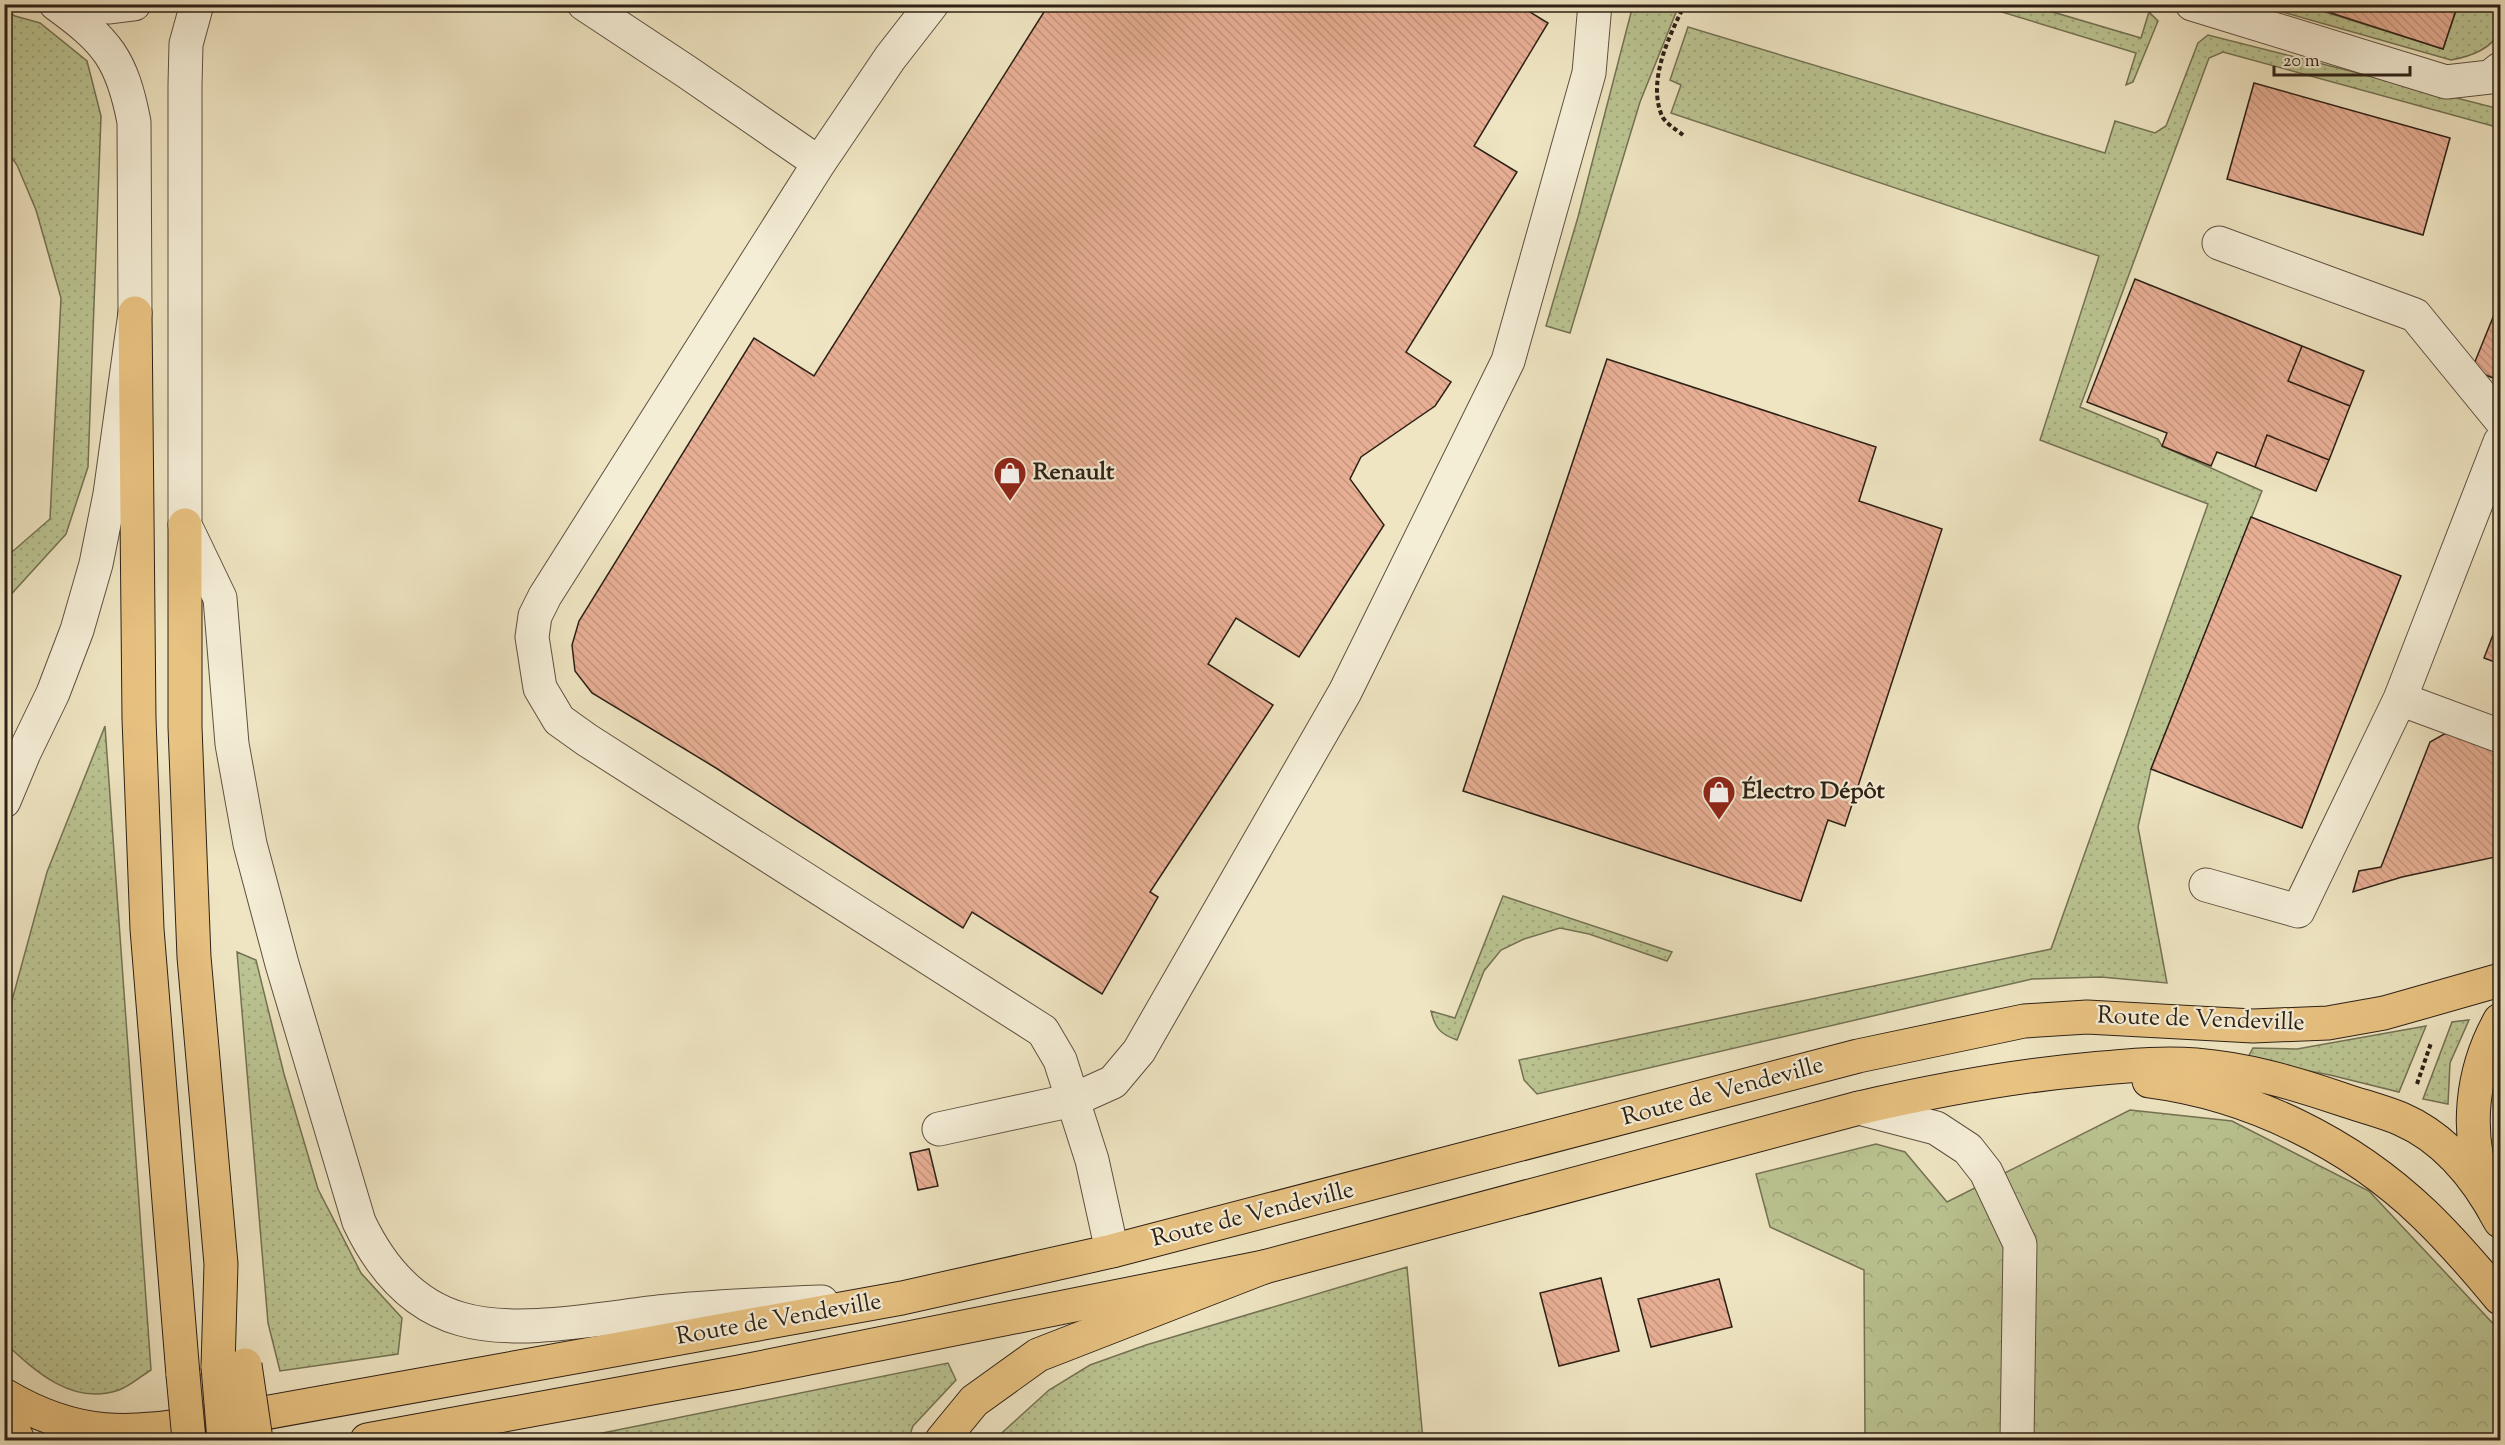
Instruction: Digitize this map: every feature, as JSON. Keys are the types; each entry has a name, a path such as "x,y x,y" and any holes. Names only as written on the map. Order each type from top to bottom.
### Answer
{"main road":[{"path":"135,313 140,719 147,929 189,1440"},
{"path":"185,525 185,727 194,957 231,1366 224,1440"},
{"name":"Route de Vendeville","path":"4,1395 34,1412 69,1425 106,1432 145,1430 278,1411 902,1298 1112,1251 1858,1056 1958,1033 2024,1021 2087,1017 2253,1026 2328,1023 2384,1013 2500,980"},
{"path":"2495,1211 2479,1172 2473,1142 2473,1111 2477,1080 2486,1051 2500,1020"},
{"path":"2027,1075 2127,1066 2194,1065 2254,1073 2304,1086 2415,1126 2444,1146 2467,1170 2495,1211"},
{"path":"2027,1075 2097,1076 2170,1084 2207,1091 2261,1110 2316,1137 2373,1172 2423,1213 2500,1298"},
{"name":"Route de Vendeville","path":"367,1440 740,1372 1264,1268 1860,1108 1955,1086 2027,1075"},
{"path":"942,1440 974,1401 1038,1356 1264,1268"},
{"path":"231,1366 256,1440"},
{"path":"4,1412 18,1440"}],"street":[{"path":"4,801 53,693 76,630 96,564 110,494 135,313 134,122 129,93 120,68 98,37 56,4"},
{"path":"81,4 110,7 134,4"},
{"path":"197,4 186,44 185,86 185,525 220,598 232,744 250,844 282,964 359,1222 374,1253 391,1275 438,1311 495,1327 708,1307 902,1298"},
{"path":"584,4 819,163"},
{"path":"932,4 890,58 819,163 545,596 535,616 532,637 540,688 547,704 559,720 1043,1031 1060,1060 1092,1160 1112,1251"},
{"path":"939,1129 1073,1100 1113,1082 1139,1051 1345,692 1508,361 1589,74 1595,4"},
{"path":"2192,4 2446,82 2490,77 2500,69"},
{"path":"2219,243 2415,315 2500,419"},
{"path":"2206,885 2298,911 2400,699 2500,442"},
{"path":"2400,699 2500,736"},
{"path":"1860,1108 1936,1128 1968,1149 1986,1172 2020,1244 2017,1440"}],"path":[{"path":"1683,135 1663,118 1657,90 1670,34 1685,4"}],"green space":[{"path":"1633,5 1679,5 1640,102 1570,333 1546,326 1578,217"},
{"path":"1979,5 2029,5 2141,38 2149,12 2158,21 2133,82 2126,85 2136,53"},
{"path":"2275,5 2303,5 2443,49 2458,5 2500,5 2501,23 2497,35 2487,47 2465,57 2451,60 2279,11"},
{"path":"5,9 15,16 40,23 87,61 101,116 88,467 66,534 5,601 5,558 50,519 61,298 36,210 17,165 5,148"},
{"path":"1688,27 2105,153 2115,121 2155,133 2166,126 2198,43 2208,35 2500,109 2500,128 2223,52 2209,58 2080,407 2158,439 2162,446 2262,491 2151,769 2138,827 2167,983 2101,977 2032,979 1537,1094 1524,1080 1519,1060 2051,949 2208,504 2040,440 2099,256 1671,113 1681,85 1670,80"},
{"path":"105,726 151,1370 119,1390 102,1394 71,1390 56,1383 29,1365 5,1343 5,1026 47,872"},
{"path":"1503,896 1672,952 1667,961 1589,934 1560,928 1524,939 1501,950 1484,971 1457,1040 1439,1030 1431,1011 1455,1018"},
{"path":"237,952 256,960 284,1074 318,1189 361,1273 402,1318 398,1354 280,1371 268,1323"},
{"path":"2469,1020 2450,1063 2448,1104 2423,1099 2452,1022"},
{"path":"2426,1026 2399,1092 2330,1075 2247,1059 2253,1048 2297,1049"},
{"path":"2130,1110 2232,1121 2369,1191 2500,1331 2500,1440 1865,1440 1864,1270 1770,1227 1756,1174 1876,1144 1905,1152 1947,1202"},
{"path":"1407,1267 1423,1440 994,1440 1049,1390 1090,1365 1146,1345"},
{"path":"948,1363 956,1380 913,1426 908,1440 568,1440"}],"building":[{"name":"Renault","path":"1049,4 1517,4 1548,23 1474,146 1517,172 1406,352 1451,382 1435,406 1361,457 1350,479 1384,525 1299,657 1236,618 1208,664 1273,705 1150,892 1158,897 1102,994 972,912 963,928 716,768 592,693 575,671 572,645 579,621 754,338 814,376"},
{"path":"2303,4 2458,4 2443,49"},
{"path":"2254,83 2450,138 2423,235 2227,179"},
{"path":"2135,279 2302,346 2288,381 2350,406 2329,460 2267,435 2255,467 2217,452 2211,466 2162,446 2167,433 2087,402"},
{"path":"2500,300 2500,381 2472,369"},
{"path":"2302,346 2364,371 2350,406 2288,381"},
{"path":"1607,359 1876,447 1859,501 1942,529 1845,826 1828,820 1801,901 1463,791"},
{"path":"2267,435 2329,460 2316,491 2255,467"},
{"path":"2251,517 2401,576 2302,828 2151,769"},
{"path":"2500,617 2500,664 2484,658"},
{"path":"2453,729 2500,748 2500,856 2402,877 2353,892 2359,871 2381,867 2430,742"},
{"path":"929,1149 938,1186 918,1190 910,1153"},
{"path":"1601,1278 1619,1351 1559,1366 1540,1293"},
{"path":"1719,1279 1732,1327 1651,1347 1638,1299"}],"place":[{"name":"Renault","path":"1010,502"},
{"name":"Électro Dépôt","path":"1719,821"}]}
